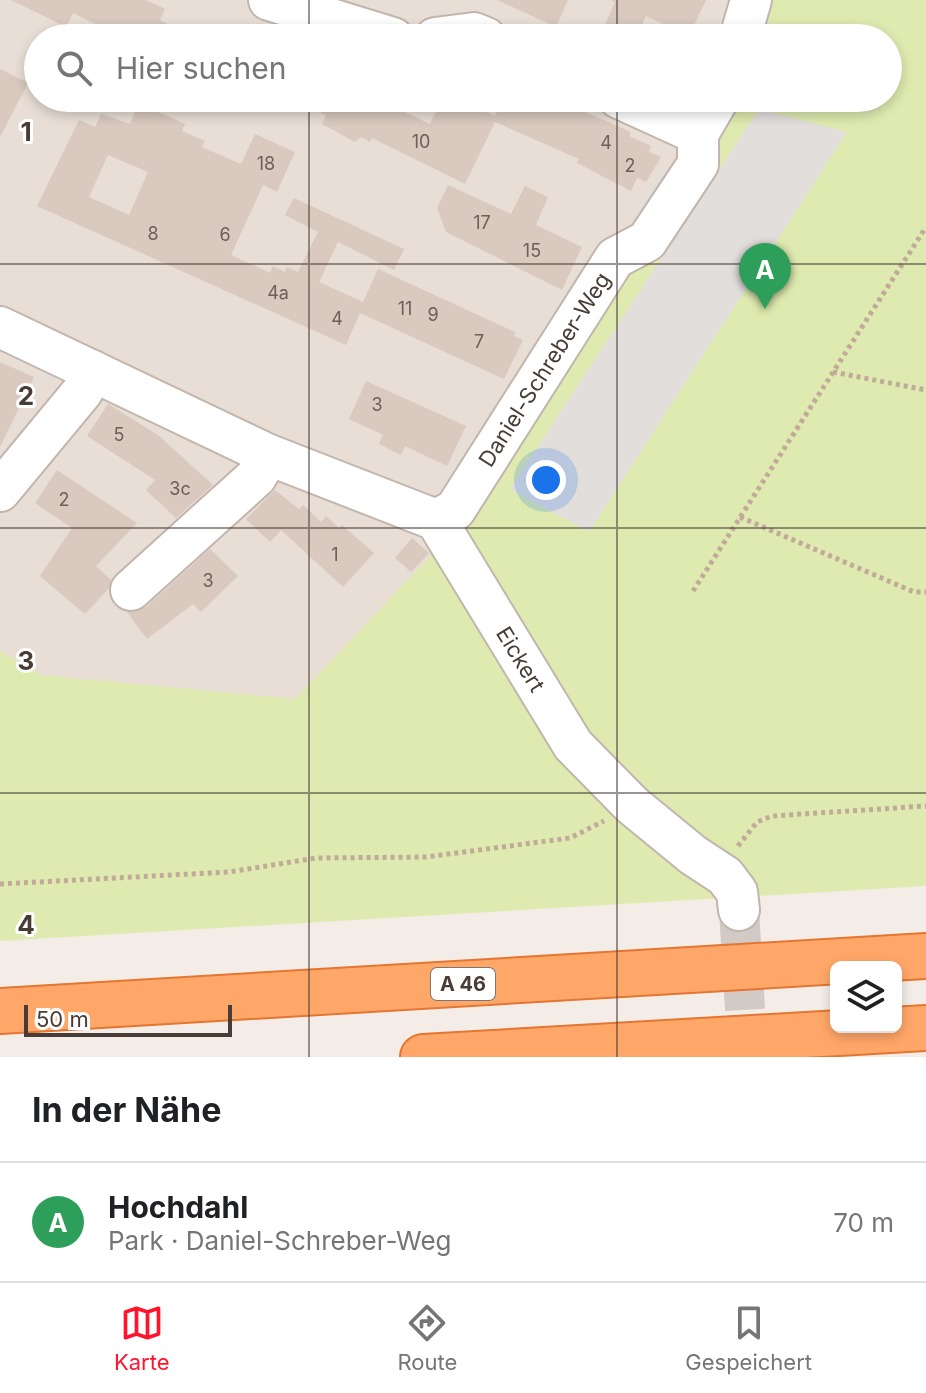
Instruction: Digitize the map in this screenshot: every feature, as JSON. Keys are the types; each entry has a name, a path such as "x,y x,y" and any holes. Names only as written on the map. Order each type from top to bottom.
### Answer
{"highway":[{"name":"A 46","path":"0,1011 926,956"},
{"path":"423,1057 926,1028"}],"street":[{"path":"269,0 347,24"},
{"path":"744,24 751,0"},
{"path":"650,112 698,134"},
{"name":"Daniel-Schreber-Weg","path":"436,520 455,510 615,258 647,241 698,164 698,134 711,112"},
{"path":"0,327 269,455 436,520"},
{"path":"0,491 82,392 93,371"},
{"path":"131,590 256,477 269,455"},
{"name":"Eickert","path":"436,520 573,745 632,805 693,855 732,893"}],"path":[{"path":"693,591 926,227"},
{"path":"833,372 926,390"},
{"path":"740,517 914,592 926,592"},
{"path":"0,884 229,872 316,858 441,855 570,838 632,805"},
{"path":"732,893 746,832 772,816 926,806"}],"shaded area":[{"path":"0,0 766,0 762,24 24,24 24,112 735,112 464,520 295,699 41,675 0,651"},
{"path":"757,112 770,112 847,132 589,532 510,489"},
{"path":"663,169 676,178 646,227 633,219"}],"green space":[{"path":"766,0 926,0 926,886 0,941 0,651 41,675 295,699 464,520 735,112 902,112 902,24 762,24"}],"building":[{"path":"11,0 146,0 165,9 160,20 168,24 96,24 73,13 68,24 60,24"},
{"path":"497,0 568,0 557,24 549,24"},
{"path":"611,0 706,0 695,24 663,24 646,16 642,24 605,24 615,2"},
{"path":"0,69 24,81 24,91 0,137"},
{"path":"135,112 159,112 185,124 182,131 205,141 202,147 241,164 255,134 295,152 277,192 263,185 231,255 270,273 273,266 285,272 287,267 298,272 318,232 285,215 294,198 404,249 394,270 338,242 319,282 363,302 378,269 515,332 514,336 523,340 504,379 360,313 346,345 37,206 79,120 95,127 101,114 130,124","holes":["108,155 148,172 129,215 89,197"]},
{"path":"319,112 405,112 430,124 436,112 487,112 495,116 497,112 585,112 631,132 629,136 651,146 649,152 661,157 646,182 637,178 631,191 577,163 579,159 495,122 465,184 372,138 370,142 361,137 355,142 322,124 326,115"},
{"path":"448,185 511,214 525,186 548,197 536,225 582,247 562,290 446,232 437,208"},
{"path":"0,362 34,377 0,447"},
{"path":"366,381 466,426 447,466 405,446 401,455 379,444 383,435 349,419"},
{"path":"108,404 158,435 213,485 176,518 146,490 155,480 87,436"},
{"path":"57,470 137,523 96,566 111,580 109,588 85,614 40,576 72,528 35,503"},
{"path":"275,490 299,509 303,505 321,522 326,516 339,528 342,525 374,553 343,587 281,530 270,542 246,519"},
{"path":"412,538 429,553 411,572 395,558"},
{"path":"210,549 238,576 201,612 193,604 147,639 127,612 146,607"}],"tunnel":[{"path":"739,910 748,1057"}],"place":[{"name":"Hochdahl","path":"765,309"}]}
